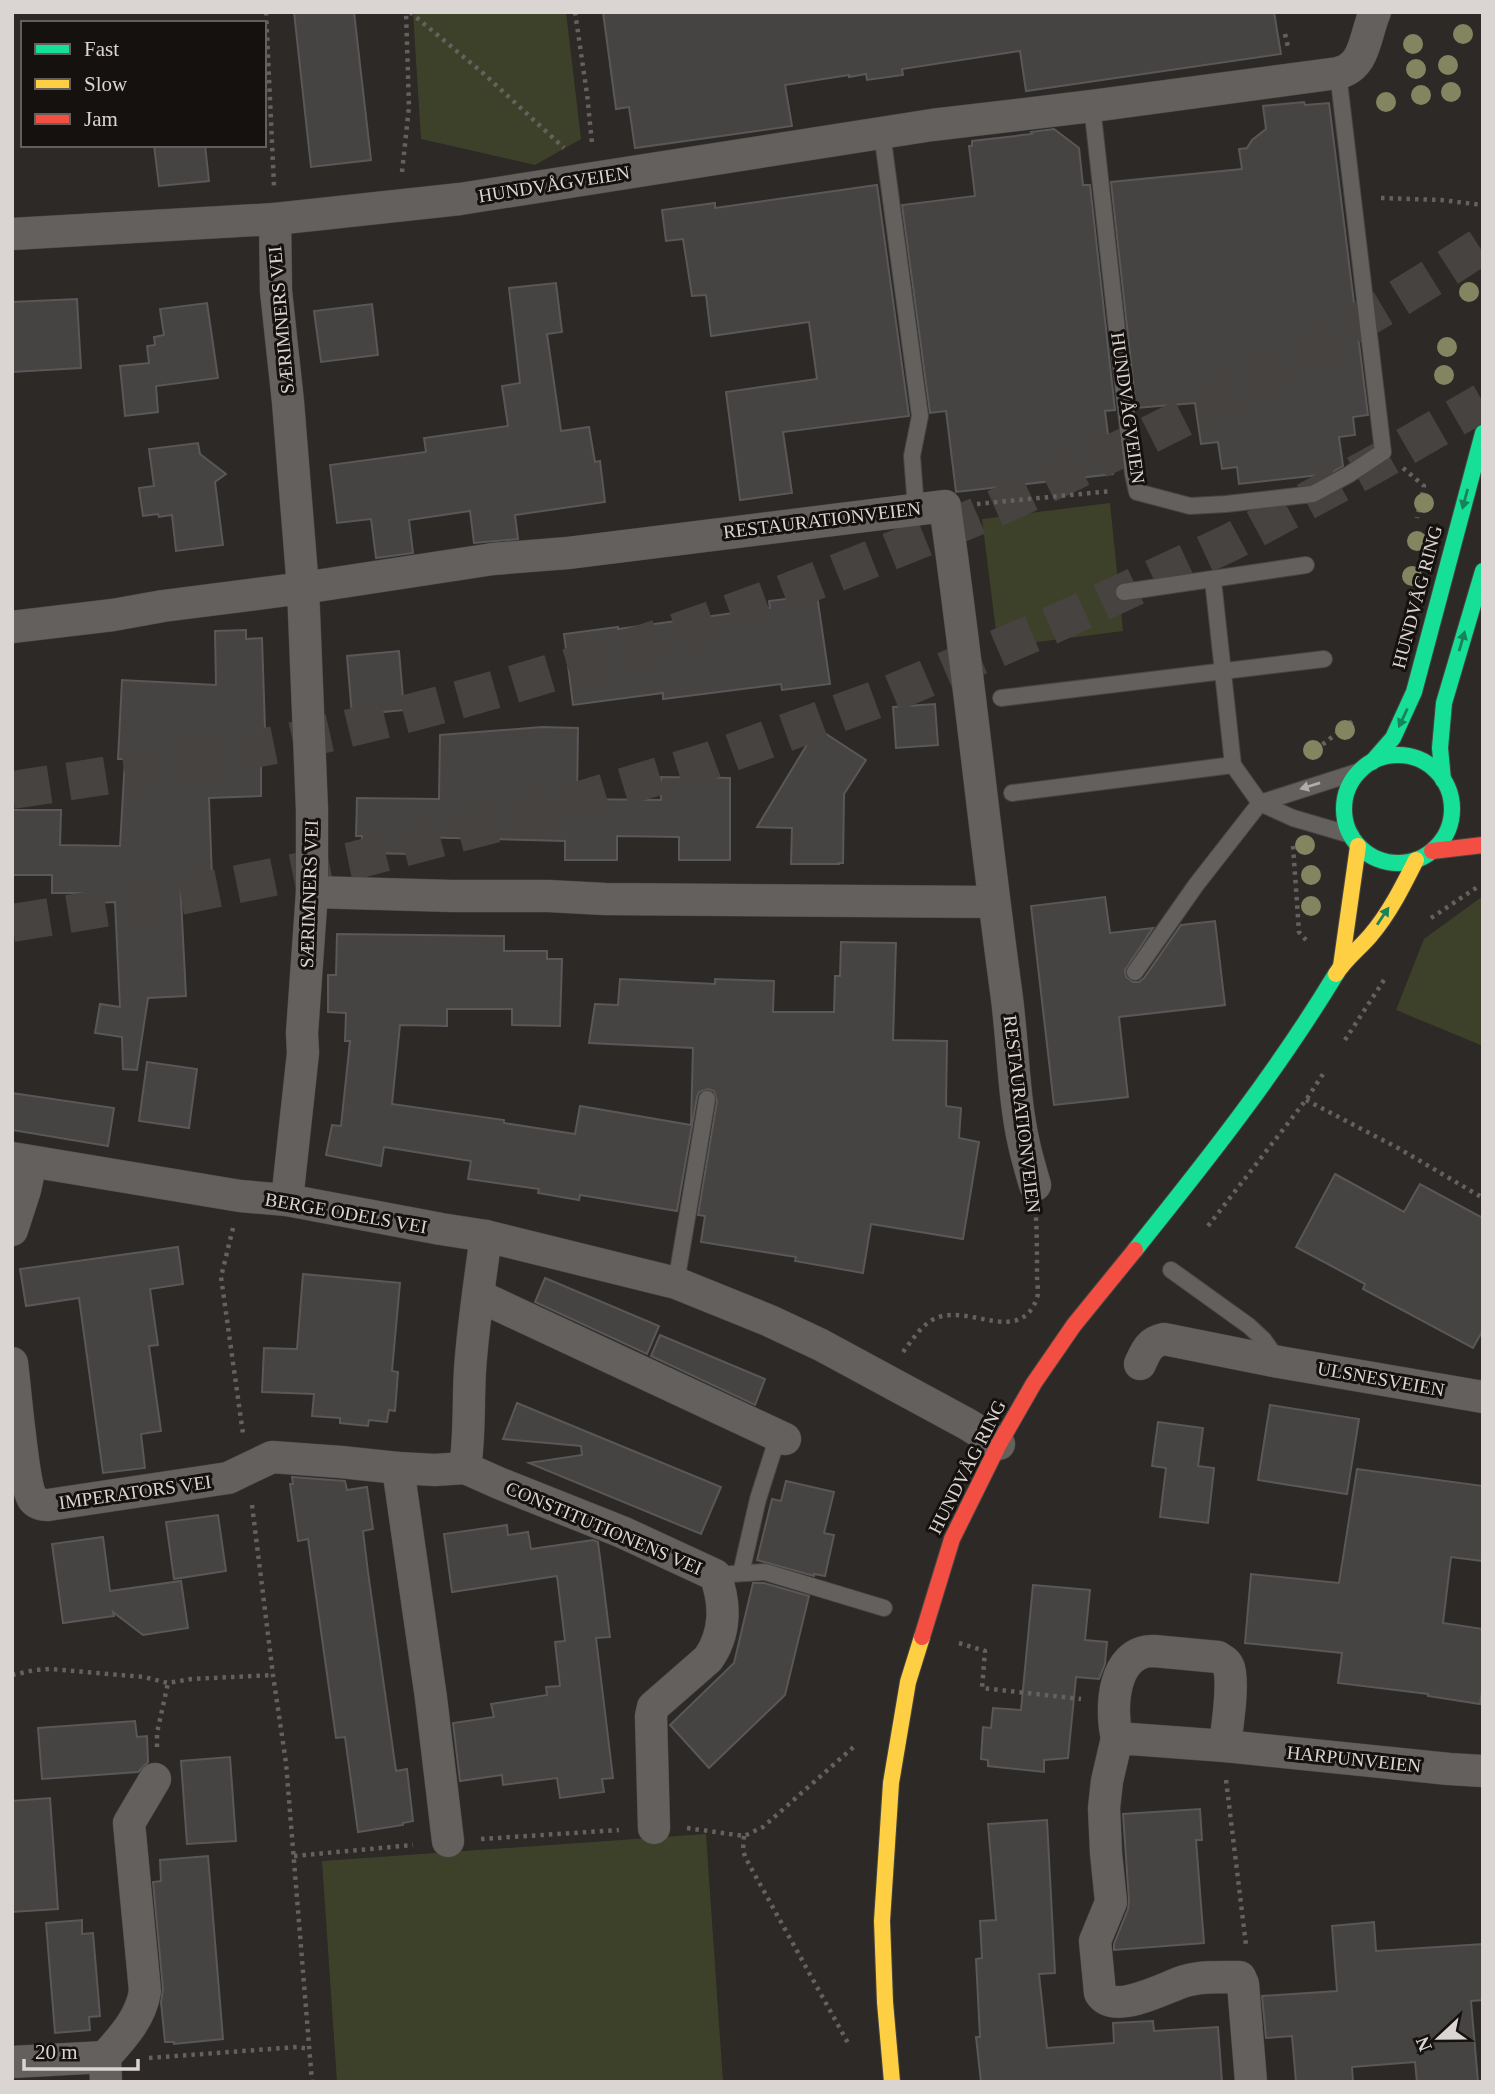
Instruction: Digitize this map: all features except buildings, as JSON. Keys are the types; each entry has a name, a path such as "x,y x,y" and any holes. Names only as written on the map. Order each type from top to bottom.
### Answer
{"main road":[{"name":"HUNDVÅG RING","path":"1366,766 1393,738 1414,692 1483,433"},
{"path":"1443,779 1430,767 1410,757 1387,756 1366,766 1351,783 1345,797 1344,811 1354,841 1370,855 1383,861 1398,863 1416,860 1432,851 1449,826 1452,811 1450,796 1443,779 1440,748 1444,703 1483,571"},
{"path":"1450,796 1472,806"},
{"name":"HUNDVÅG RING","path":"1340,966 1354,841"},
{"path":"1432,851 1483,845"},
{"name":"HUNDVÅG RING","path":"892,2082 882,1921 891,1783 908,1682 952,1539 999,1444 1034,1383 1074,1325 1207,1161 1267,1082 1340,966 1371,935 1399,893 1416,860"}],"street":[{"path":"1338,73 1351,68 1358,61 1375,12"},
{"name":"HUNDVÅGVEIEN","path":"12,234 275,219 398,206 513,191 932,125 1338,73"},
{"name":"SÆRIMNERS VEI","path":"275,219 276,291 303,588 312,810 312,892 302,1033 303,1053 286,1200"},
{"name":"RESTAURATIONVEIEN","path":"303,588 493,559 568,553 931,507 970,689 1011,1025 1019,1116 1035,1185"},
{"path":"12,627 303,588"},
{"path":"312,892 452,896 548,895 605,899 994,902"},
{"path":"12,1230 25,1190 22,1160"},
{"name":"BERGE ODELS VEI","path":"22,1160 240,1196 286,1200 486,1236 676,1283 771,1321 821,1345 999,1444"},
{"path":"466,1468 473,1333 486,1236"},
{"path":"479,1296 781,1438"},
{"name":"ULSNESVEIEN","path":"1140,1364 1148,1347 1153,1342 1164,1339 1483,1397"},
{"name":"IMPERATORS VEI","path":"12,1363 30,1494 41,1505 209,1482 228,1478 248,1468"},
{"name":"CONSTITUTIONENS VEI","path":"248,1468 272,1457 398,1468 466,1468 728,1574 722,1596 723,1616 713,1653 653,1707 654,1828"},
{"path":"398,1468 431,1698 448,1841"},
{"path":"1225,1746 1230,1679 1226,1662 1217,1657 1145,1651 1128,1663 1121,1674 1113,1703 1113,1723 1117,1738 1104,1808 1111,1902 1095,1941 1100,1993 1109,2001 1134,1999 1186,1981 1240,1977 1243,1984 1251,2082"},
{"name":"HARPUNVEIEN","path":"1117,1738 1483,1771"},
{"path":"12,2062 106,2069 138,2014 145,1991 129,1823 155,1779"}],"lane":[{"path":"1338,73 1383,452"},
{"name":"HUNDVÅGVEIEN","path":"1092,106 1111,288 1137,492 1190,506 1312,494 1383,452"},
{"path":"882,133 920,416 912,456 931,507"},
{"path":"1124,592 1306,565"},
{"path":"1213,580 1233,765 1260,803 1354,841"},
{"path":"1001,698 1324,659"},
{"path":"1012,793 1233,765"},
{"path":"1135,972 1196,885 1260,803 1366,766"},
{"path":"676,1283 707,1099"},
{"path":"1171,1270 1250,1326 1279,1362"},
{"path":"781,1438 728,1574 765,1572 884,1608"}],"path":[{"path":"266,12 275,219"},
{"path":"408,12 484,74 595,177"},
{"path":"398,206 409,107 408,12"},
{"path":"575,12 595,177"},
{"path":"1371,198 1441,200 1483,205"},
{"path":"1383,452 1424,486 1416,522"},
{"path":"931,507 1095,492 1137,492"},
{"path":"1305,765 1322,744 1361,712"},
{"path":"1292,833 1299,932 1311,946"},
{"path":"1430,919 1483,884"},
{"path":"1342,1045 1385,979"},
{"path":"1207,1228 1306,1100 1327,1067"},
{"path":"1306,1100 1398,1148 1483,1198"},
{"name":"RESTAURATIONVEIEN","path":"883,1380 922,1327 933,1319 945,1315 961,1315 1009,1323 1021,1320 1030,1311 1038,1296 1035,1185"},
{"path":"240,1196 221,1277 286,1763 312,2082"},
{"path":"955,1654 962,1632"},
{"path":"958,1643 985,1651 982,1688 1113,1703"},
{"path":"12,1675 50,1669 144,1677 168,1683 191,1679 273,1675"},
{"path":"155,1779 157,1733 168,1683"},
{"path":"294,1856 448,1841 654,1828 696,1828 744,1836 763,1827 863,1739"},
{"path":"1225,1746 1229,1820 1249,1965 1247,1972 1240,1977"},
{"path":"744,1836 744,1857 848,2044"},
{"path":"106,2069 132,2059 298,2047 309,2049"}],"green space":[{"path":"413,12 566,12 581,139 535,165 421,139"},
{"path":"1110,503 1123,631 998,647 982,519"},
{"path":"1483,896 1483,1046 1396,1010 1424,939"},
{"path":"706,1834 723,2082 337,2082 322,1861"}],"tunnel":[{"path":"12,790 213,757 403,715 612,654 817,581 980,515 1151,434 1343,331 1483,245"},
{"path":"12,923 185,895 356,860 540,812 709,761 883,697 1050,626 1231,542 1483,402"}],"traffic: fast":[{"path":"1372,762 1393,738 1414,692 1483,433"},
{"path":"1443,780 1440,748 1444,703 1483,571"},
{"path":"1398,755 1428,764 1436,771 1443,779 1452,809 1443,839 1436,847 1428,854 1398,863 1368,854 1360,847 1353,839 1344,809 1353,779 1360,771 1368,764 1398,755"},
{"path":"1135,1250 1265,1081 1336,974"}],"traffic: slow":[{"path":"1341,966 1358,846"},
{"path":"1336,974 1383,918 1416,860"},
{"path":"892,2082 882,1921 891,1783 908,1682 922,1637"}],"traffic: jam":[{"path":"1432,851 1483,845"},
{"path":"922,1637 952,1539 999,1444 1034,1383 1074,1325 1135,1250"}]}
